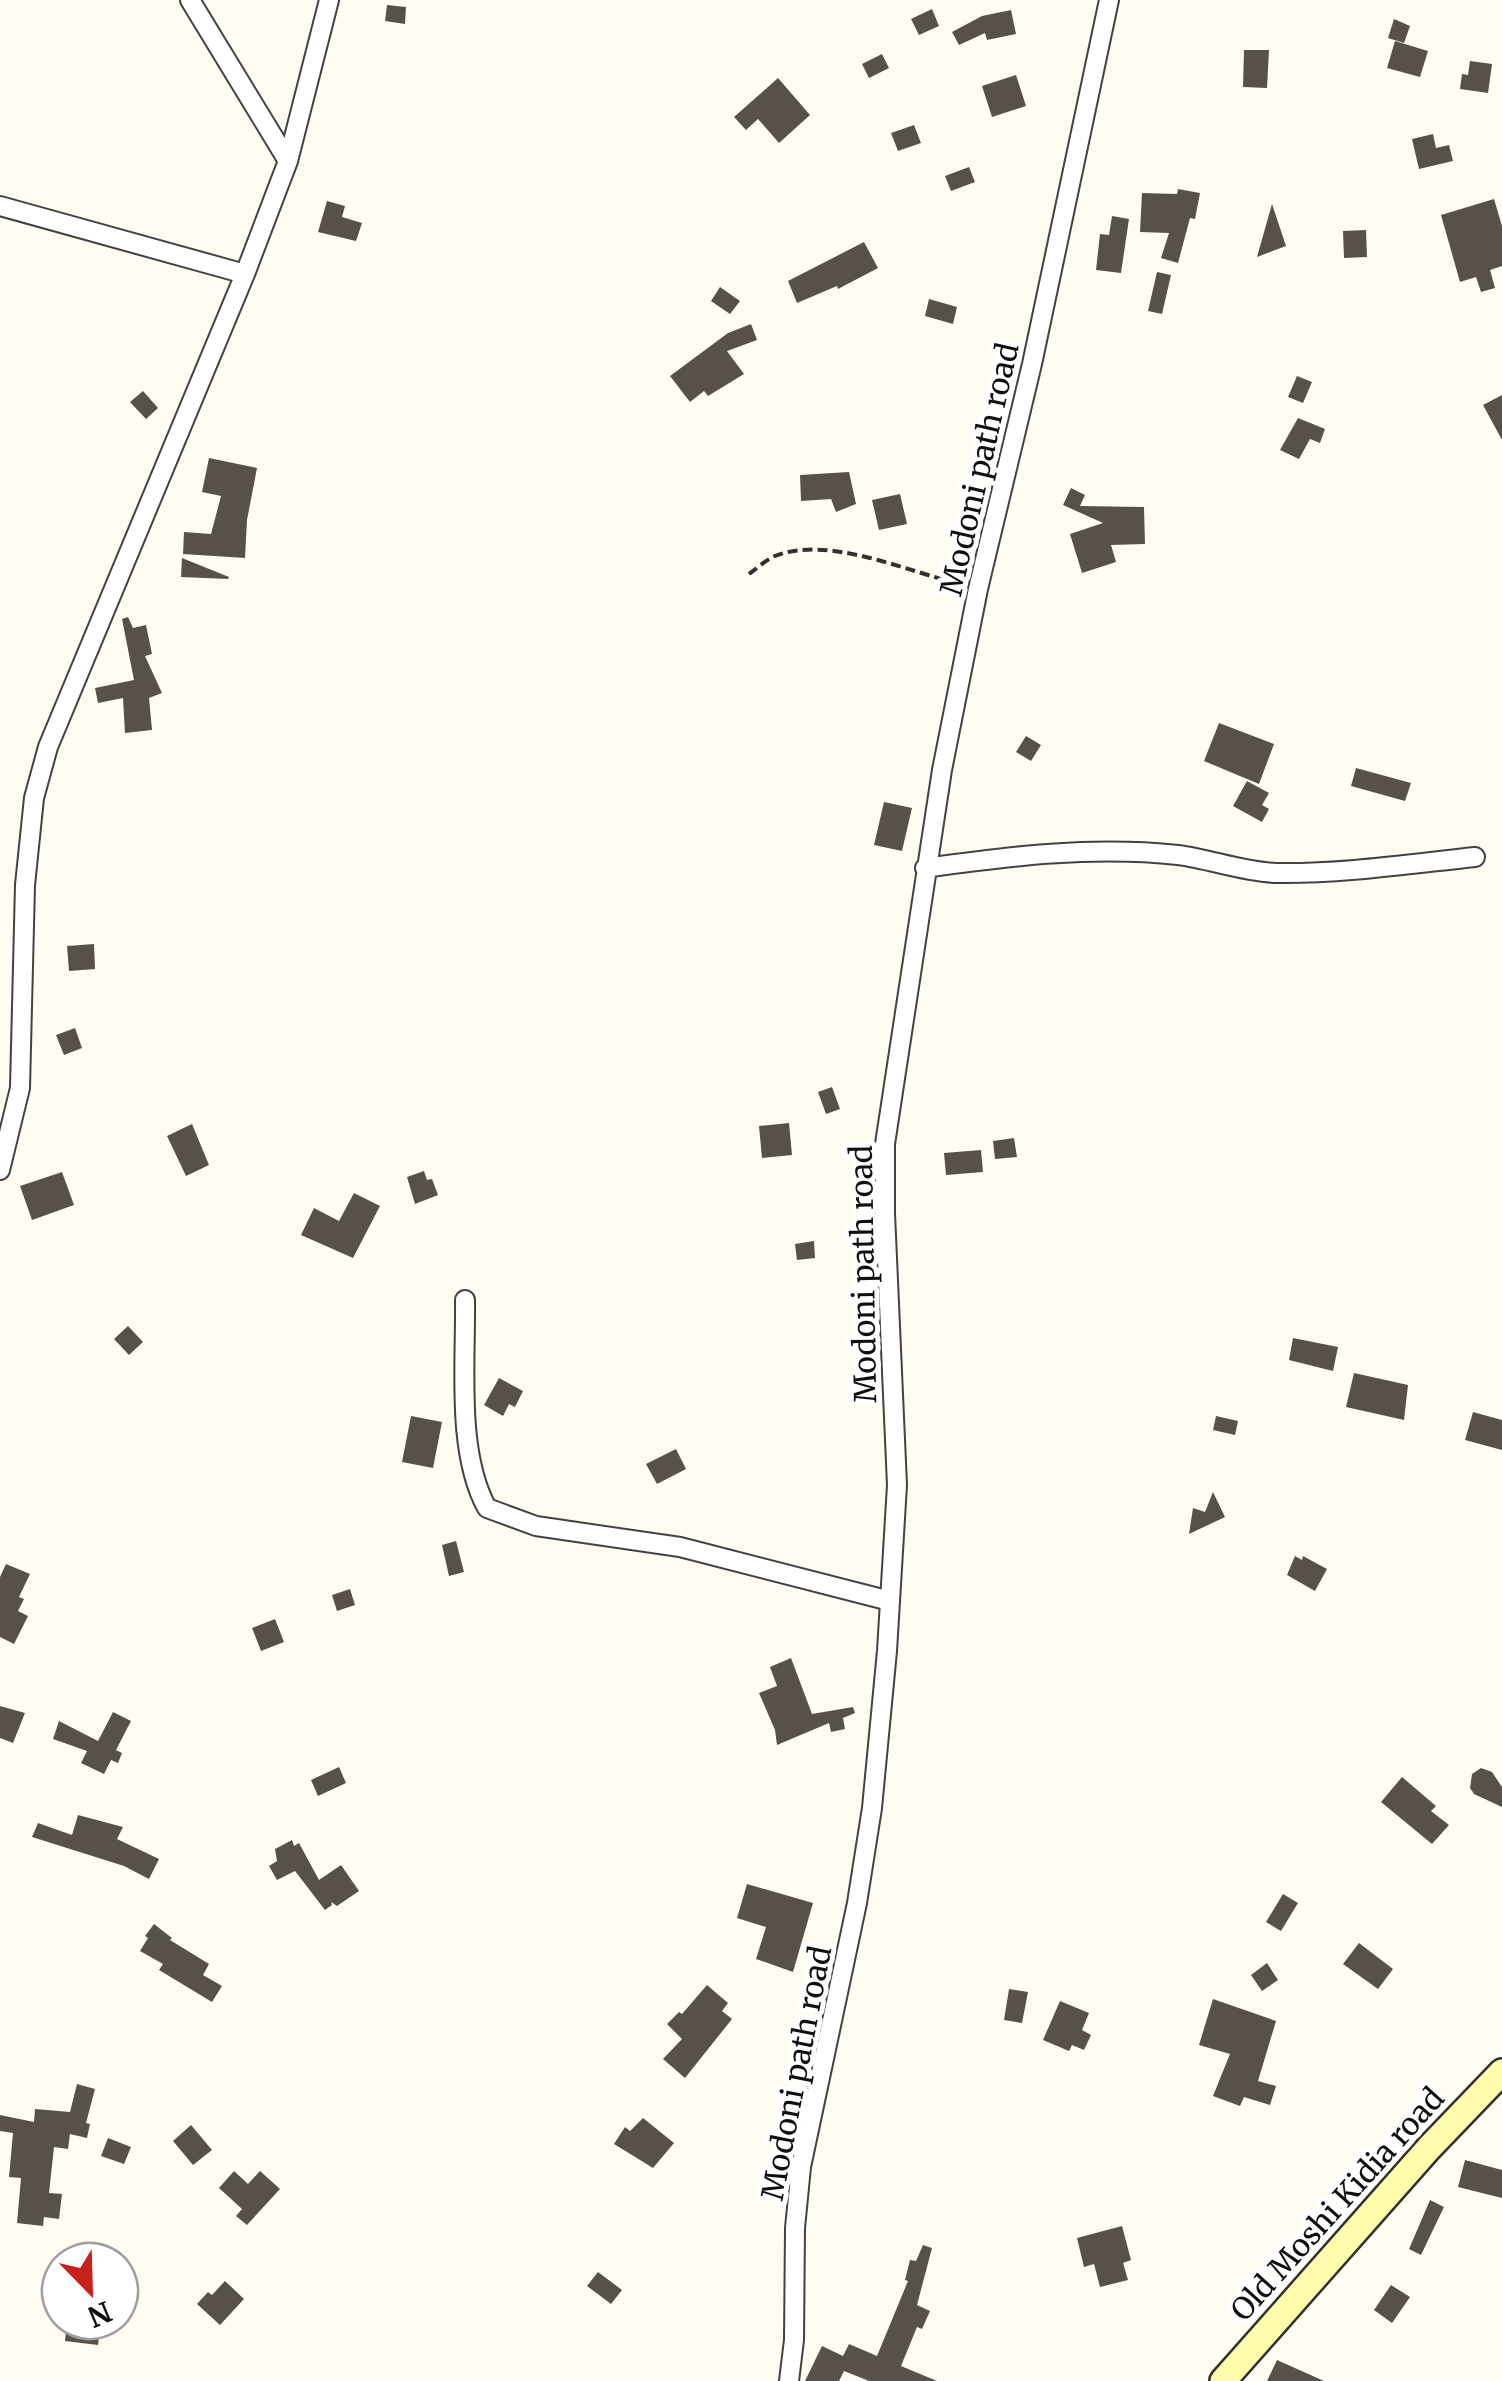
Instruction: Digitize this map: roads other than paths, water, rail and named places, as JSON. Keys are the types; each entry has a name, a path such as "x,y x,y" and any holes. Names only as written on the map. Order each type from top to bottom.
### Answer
{"street":[{"path":"190,0 288,162"},
{"path":"0,1170 20,1088 24,885 34,798 48,747 288,162 329,0"},
{"name":"Modoni path road","path":"789,2381 794,2340 795,2228 802,2167 833,2027 872,1808 890,1601 897,1485 885,1144 926,868 978,589 1032,364 1108,0"},
{"path":"0,206 245,274"},
{"path":"926,868 1096,850 1181,856 1269,873 1315,874 1475,858"},
{"path":"465,1300 466,1424 478,1491 486,1508 536,1526 680,1547 890,1601"},
{"name":"Old Moshi Kidia road","path":"1223,2381 1502,2072"}]}
